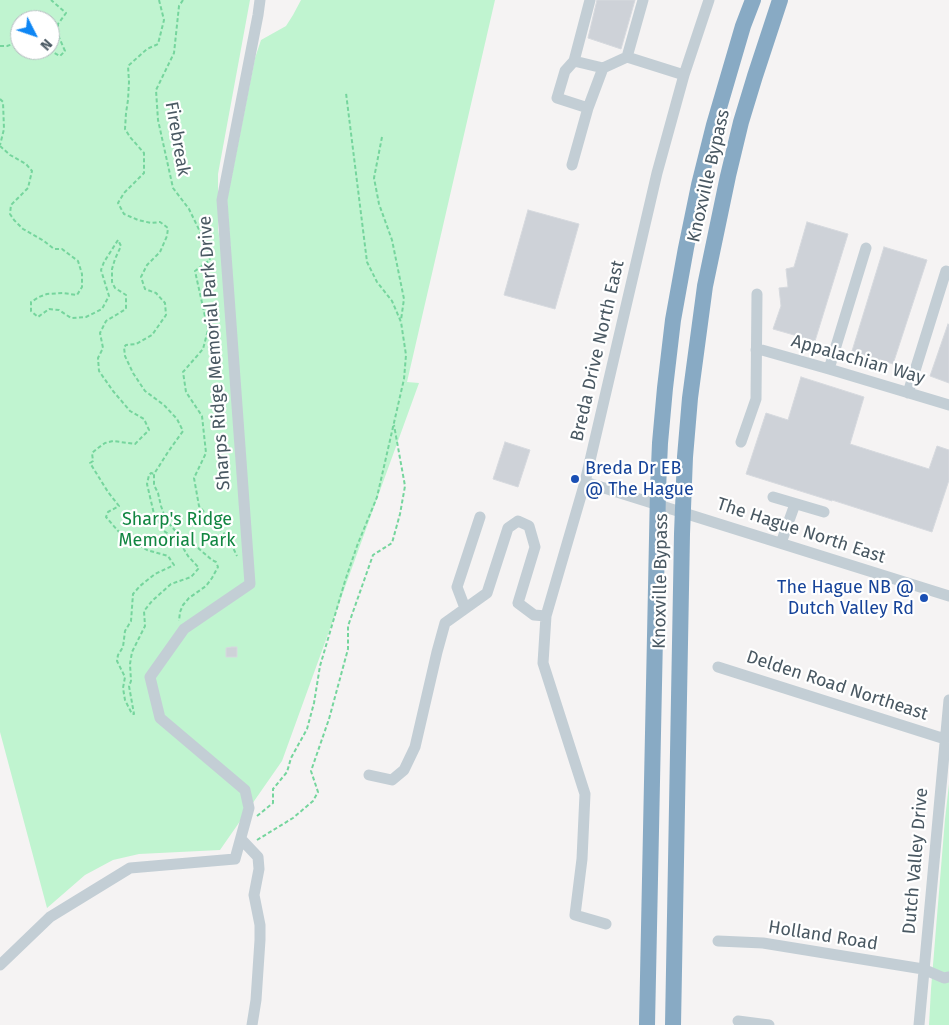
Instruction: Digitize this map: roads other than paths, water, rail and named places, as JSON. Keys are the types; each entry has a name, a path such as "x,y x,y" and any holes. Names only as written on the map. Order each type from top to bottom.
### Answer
{"highway":[{"name":"Knoxville Bypass","path":"647,1025 660,444 674,320 699,185 714,125 743,26 753,0"},
{"name":"Knoxville Bypass","path":"673,1025 682,524 690,398 696,344 716,229 741,122 780,0"}],"street":[{"name":"Sharps Ridge Memorial Park Drive","path":"0,965 50,917 130,868 236,859 245,837 249,808 245,790 160,718 150,678 184,629 250,584 222,200 260,0"},
{"path":"588,108 557,98 566,71 574,61 590,0"},
{"path":"626,57 643,0"},
{"name":"Breda Drive North East","path":"606,924 574,915 582,859 585,794 543,663 546,616 585,482 657,173 684,75 709,0"},
{"path":"574,61 603,68 626,57 684,75"},
{"path":"572,165 588,108 603,68"},
{"path":"828,369 866,248"},
{"path":"908,393 946,271"},
{"path":"741,442 756,400 756,294"},
{"name":"Appalachian Way","path":"756,350 762,350 949,405"},
{"name":"The Hague North East","path":"585,482 949,596"},
{"path":"773,497 824,512"},
{"path":"781,543 795,504"},
{"path":"465,608 457,587 480,517"},
{"path":"369,775 392,780 404,770 415,747 445,623 487,593 508,528 518,521 528,526 534,547 518,603 534,615 546,616"},
{"name":"Delden Road Northeast","path":"718,667 945,739"},
{"name":"Dutch Valley Drive","path":"918,1025 949,700"},
{"path":"245,837 258,857 259,869 254,895 260,926 260,940 256,1000 252,1025"},
{"name":"Holland Road","path":"718,940 763,943 923,969 944,978 949,976"},
{"path":"738,1021 769,1025"}],"place":[{"name":"Breda Dr EB @ The Hague","path":"575,479"},
{"name":"The Hague NB @ Dutch Valley Rd","path":"924,598"}],"park label":[{"name":"Sharp's Ridge Memorial Park","path":"177,530"}]}
